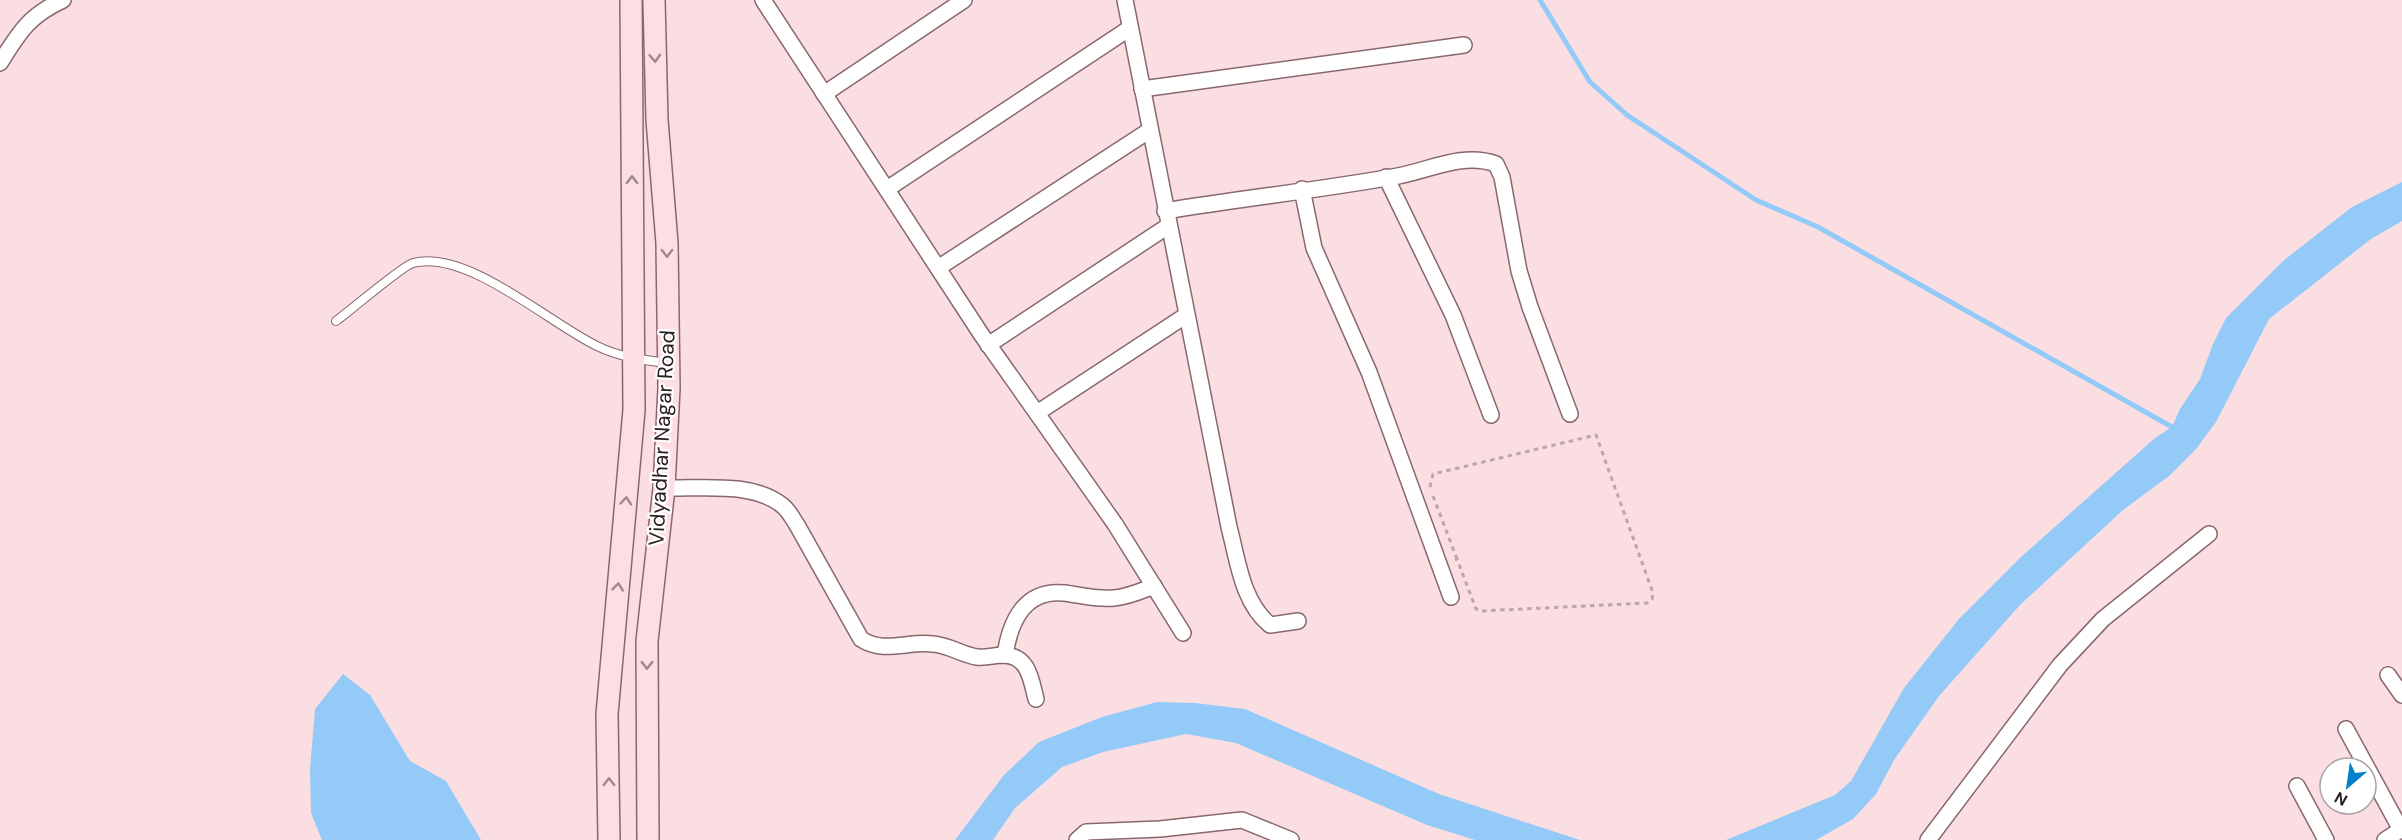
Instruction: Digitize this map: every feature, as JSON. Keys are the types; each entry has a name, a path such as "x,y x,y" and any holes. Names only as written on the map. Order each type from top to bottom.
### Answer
{"main road":[{"name":"Vidyadhar Nagar Road","path":"609,840 607,714 634,410 631,0"},
{"name":"Vidyadhar Nagar Road","path":"648,840 647,641 664,488 669,363 667,243 657,120 654,0"}],"street":[{"path":"0,63 25,25 36,14 63,0"},
{"path":"824,94 964,0"},
{"path":"1125,0 1185,316 1229,527 1250,601 1270,625 1298,621"},
{"path":"771,3 824,94 988,345 1115,524 1183,633"},
{"path":"887,189 1130,28"},
{"path":"1142,89 1464,45"},
{"path":"938,268 1150,130"},
{"path":"988,345 1167,219 1302,189 1386,177 1458,161 1483,159 1496,164 1502,177 1519,271 1570,414"},
{"path":"1386,177 1453,315 1491,415"},
{"path":"1302,189 1314,248 1369,372 1451,597"},
{"path":"1037,413 1185,316"},
{"path":"664,488 733,489 770,497 785,507 861,639 871,645 883,647 930,643 973,656 1005,655 1019,658 1027,667 1036,699"},
{"path":"1928,840 2060,665 2103,619 2209,534"},
{"path":"1005,655 1008,636 1017,612 1039,596 1061,593 1113,598 1130,596 1154,586"},
{"path":"2388,675 2402,695"},
{"path":"2346,729 2401,829 2385,840"},
{"path":"2297,786 2326,840"},
{"path":"1077,840 1086,832 1161,834 1242,820 1291,840"}],"lane":[{"path":"336,321 411,263 434,262 463,267 596,346 634,359 669,363"}],"path":[{"path":"1596,435 1653,593 1652,599 1647,603 1480,610 1476,609 1457,559 1430,487 1433,474 1596,435"},
{"path":"1439,565 1457,559"}],"water":[{"path":"2402,182 2402,221 2371,239 2269,319 2216,422 2196,449 2169,476 2123,510 2020,605 1939,696 1894,760 1876,794 1853,819 1816,840 1726,840 1835,795 1851,781 1904,688 1959,619 2021,557 2155,438 2172,427 2180,409 2200,379 2226,318 2283,261 2352,207"},
{"path":"343,674 370,695 410,761 446,781 481,840 322,840 311,813 310,769 315,709"},
{"path":"1157,702 1195,703 1245,709 1439,794 1580,840 1475,840 1427,825 1236,743 1186,734 1103,752 1062,767 1015,808 993,840 955,840 1004,775 1039,742 1102,717"}],"waterway":[{"path":"1540,0 1590,82 1627,115 1756,200 1818,227 2172,427"}]}
